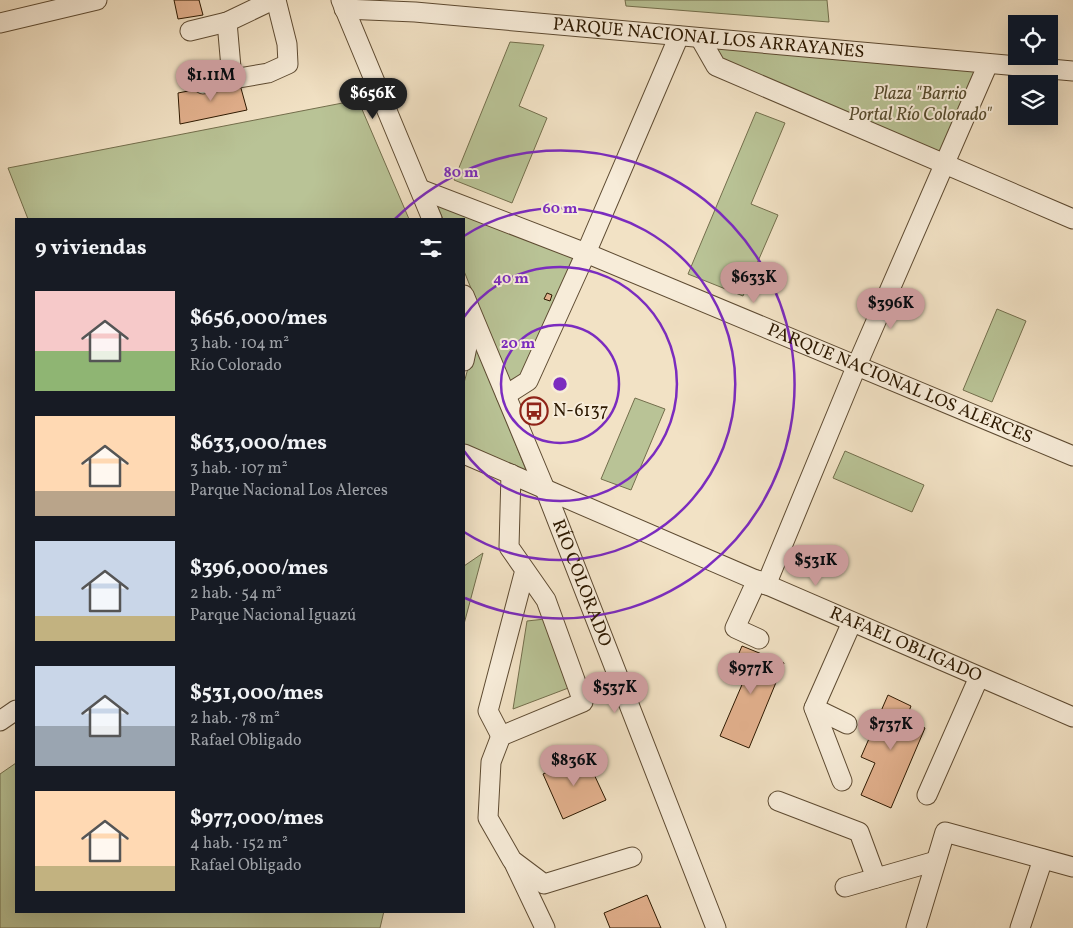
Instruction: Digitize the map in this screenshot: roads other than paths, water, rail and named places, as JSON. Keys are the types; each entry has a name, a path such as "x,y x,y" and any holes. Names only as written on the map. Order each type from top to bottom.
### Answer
{"street":[{"path":"0,23 97,0"},
{"path":"190,31 227,22 275,0 286,44 288,64 268,73 203,84"},
{"path":"343,4 432,218"},
{"name":"PARQUE NACIONAL LOS ARRAYANES","path":"343,4 1073,71"},
{"path":"227,22 232,79"},
{"path":"506,395 528,381 586,253 678,36"},
{"path":"700,38 716,66 1073,219"},
{"path":"759,639 735,628 762,582 988,64"},
{"name":"PARQUE NACIONAL LOS ALERCES","path":"420,189 586,253 1073,456"},
{"path":"465,298 469,323 465,353"},
{"name":"RÍO COLORADO","path":"465,298 545,489 716,928"},
{"name":"RAFAEL OBLIGADO","path":"465,454 979,677 1072,714"},
{"path":"501,736 583,702 546,600 509,547 511,474"},
{"path":"525,570 488,711 501,736 492,762 488,818 512,860 545,928"},
{"path":"842,780 814,708 852,622"},
{"path":"927,795 979,677"},
{"path":"814,708 847,724"},
{"path":"0,721 15,711"},
{"path":"778,801 859,832 876,878"},
{"path":"916,928 945,832 1073,867"},
{"path":"512,860 544,884 632,857"},
{"path":"1020,928 1043,858"},
{"path":"845,887 936,861"}],"place":[{"name":"N-6137","path":"534,411"}],"park label":[{"name":"Plaza \"Barrio Portal Río Colorado\"","path":"920,104"}]}
